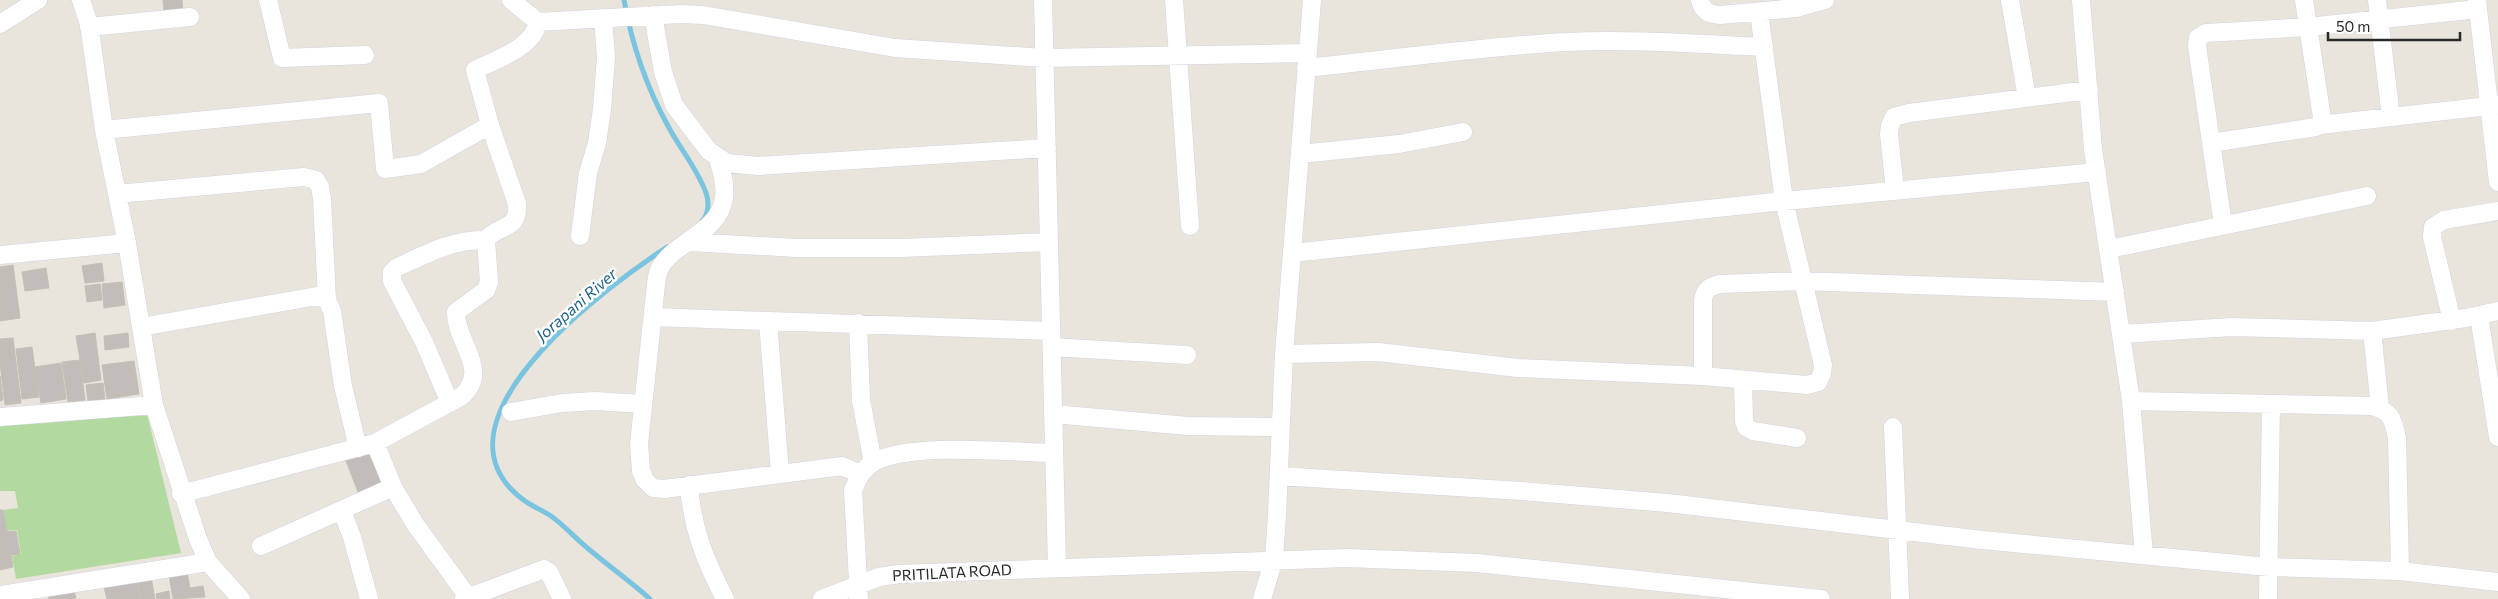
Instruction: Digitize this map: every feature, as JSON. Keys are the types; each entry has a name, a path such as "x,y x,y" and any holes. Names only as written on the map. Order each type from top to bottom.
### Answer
{"street":[{"path":"0,24 19,5 38,0"},
{"path":"82,0 89,27 104,130 127,243 154,405 181,494 208,562 241,599"},
{"path":"268,0 282,58 365,55"},
{"path":"511,0 538,22 651,15 704,8 895,48 1044,58 1177,54 1306,61 1567,42 1646,41 1764,47"},
{"path":"1043,0 1057,567"},
{"path":"1174,0 1190,226"},
{"path":"1262,599 1274,559 1284,354 1312,0"},
{"path":"1700,0 1701,6 1709,14 1720,15 1796,8 1825,0"},
{"path":"2010,0 2027,98"},
{"path":"2082,0 2097,172 2131,401 2144,555"},
{"path":"2304,0 2322,118 2320,124"},
{"path":"2377,0 2391,117"},
{"path":"2223,225 2197,46 2198,38 2206,33 2308,27 2379,19 2478,4 2494,106 2498,182"},
{"path":"1284,354 1378,352 1518,368 1703,376 1807,385 1818,382 1823,365 1784,201 1759,12"},
{"path":"651,15 663,72 674,105 709,150 727,163 758,166 1047,148"},
{"path":"89,27 190,17"},
{"path":"580,236 586,182 597,143 602,109 606,57 606,17"},
{"path":"181,494 375,443 450,403 470,388 474,377 473,365 456,321 456,312 486,290 489,282 486,240 490,234 514,221 518,214 517,204 490,125 475,70 525,44 533,36 538,22"},
{"path":"1895,190 1889,134 1894,118 1908,113 2089,90"},
{"path":"104,130 379,103 385,169 421,164 490,125"},
{"path":"2211,143 2316,127 2320,124 2494,106"},
{"path":"1300,154 1399,144 1463,132"},
{"path":"717,156 723,177 724,198 720,212 690,242 671,255 659,269 642,404 639,444 641,471 645,480 653,488 664,489 842,466 867,468 896,455 927,450 1054,453"},
{"path":"1292,253 1784,201 2097,172"},
{"path":"117,194 304,177 316,180 320,187 322,198 327,300 332,311 344,394 358,448"},
{"path":"2109,249 2367,196"},
{"path":"2452,321 2432,237 2433,227 2444,220 2498,211"},
{"path":"450,403 424,342 392,281 392,272 396,268 436,249 457,242 486,240"},
{"path":"690,242 797,248 901,248 1049,242"},
{"path":"0,254 127,243"},
{"path":"1703,376 1703,300 1704,292 1710,286 1802,281 2115,292"},
{"path":"141,327 317,296 327,300"},
{"path":"2122,334 2232,327 2372,331 2452,321 2498,311"},
{"path":"2479,316 2498,437"},
{"path":"653,317 858,323 1051,339 1187,355"},
{"path":"768,321 780,473"},
{"path":"858,323 861,400 867,468 853,490 852,505 859,591"},
{"path":"2372,331 2380,408"},
{"path":"1743,380 1744,421 1746,427 1753,431 1797,438"},
{"path":"511,412 562,403 595,401 642,404"},
{"path":"2131,401 2372,406 2385,410 2393,420 2397,438 2400,571"},
{"path":"0,417 154,405"},
{"path":"2268,599 2271,405"},
{"path":"1053,414 1188,426 1280,427"},
{"path":"1893,427 1900,599"},
{"path":"375,443 393,487 415,524 466,598 544,569 549,572 562,599"},
{"path":"1279,476 1522,491 1658,502 1898,530 2269,567 2400,571 2498,582"},
{"path":"689,485 691,515 699,544 725,599"},
{"path":"261,546 393,487"},
{"path":"342,511 352,537 369,599"},
{"name":"PRITILATA ROAD","path":"822,599 859,591 879,576 899,574 1057,567 1163,565 1274,559 1347,558 1478,562 1821,599"},
{"path":"0,595 208,562"}],"green space":[{"path":"147,414 181,553 16,579 12,556 21,554 17,530 7,531 3,510 18,508 15,491 0,491 0,424"}],"building":[{"path":"163,0 182,0 183,15 164,11"},
{"path":"102,263 104,281 85,283 82,266"},
{"path":"13,265 20,318 0,321 0,267"},
{"path":"46,268 49,288 25,291 22,272"},
{"path":"122,282 125,305 104,308 102,284"},
{"path":"100,284 102,300 87,302 85,286"},
{"path":"95,333 101,380 84,383 76,336"},
{"path":"128,333 129,347 105,350 104,336"},
{"path":"13,338 21,403 5,405 0,363 0,339"},
{"path":"32,347 39,397 22,399 16,349"},
{"path":"80,360 85,400 68,402 62,362"},
{"path":"134,361 139,394 107,399 102,365"},
{"path":"61,363 66,399 41,403 35,367"},
{"path":"0,376 3,400 0,401"},
{"path":"103,383 105,400 88,402 86,385"},
{"path":"373,450 385,483 358,492 345,458"},
{"path":"0,510 3,510 7,532 16,531 20,554 11,555 13,567 0,570"},
{"path":"187,572 190,588 203,586 205,597 173,599 169,575"},
{"path":"151,577 155,599 141,599 137,579"},
{"path":"136,579 140,599 122,599 119,583"},
{"path":"119,585 122,599 107,599 104,587"},
{"path":"74,591 76,599 49,599 48,595"},
{"path":"169,591 170,599 157,599 156,594"}],"waterway":[{"name":"Jorapani River","path":"624,0 631,33 653,96 698,175 706,193 708,207 702,221"},
{"name":"Jorapani River","path":"650,599 551,516 515,493 510,488 494,456 496,422 513,387 540,352 609,289 667,247"}]}
